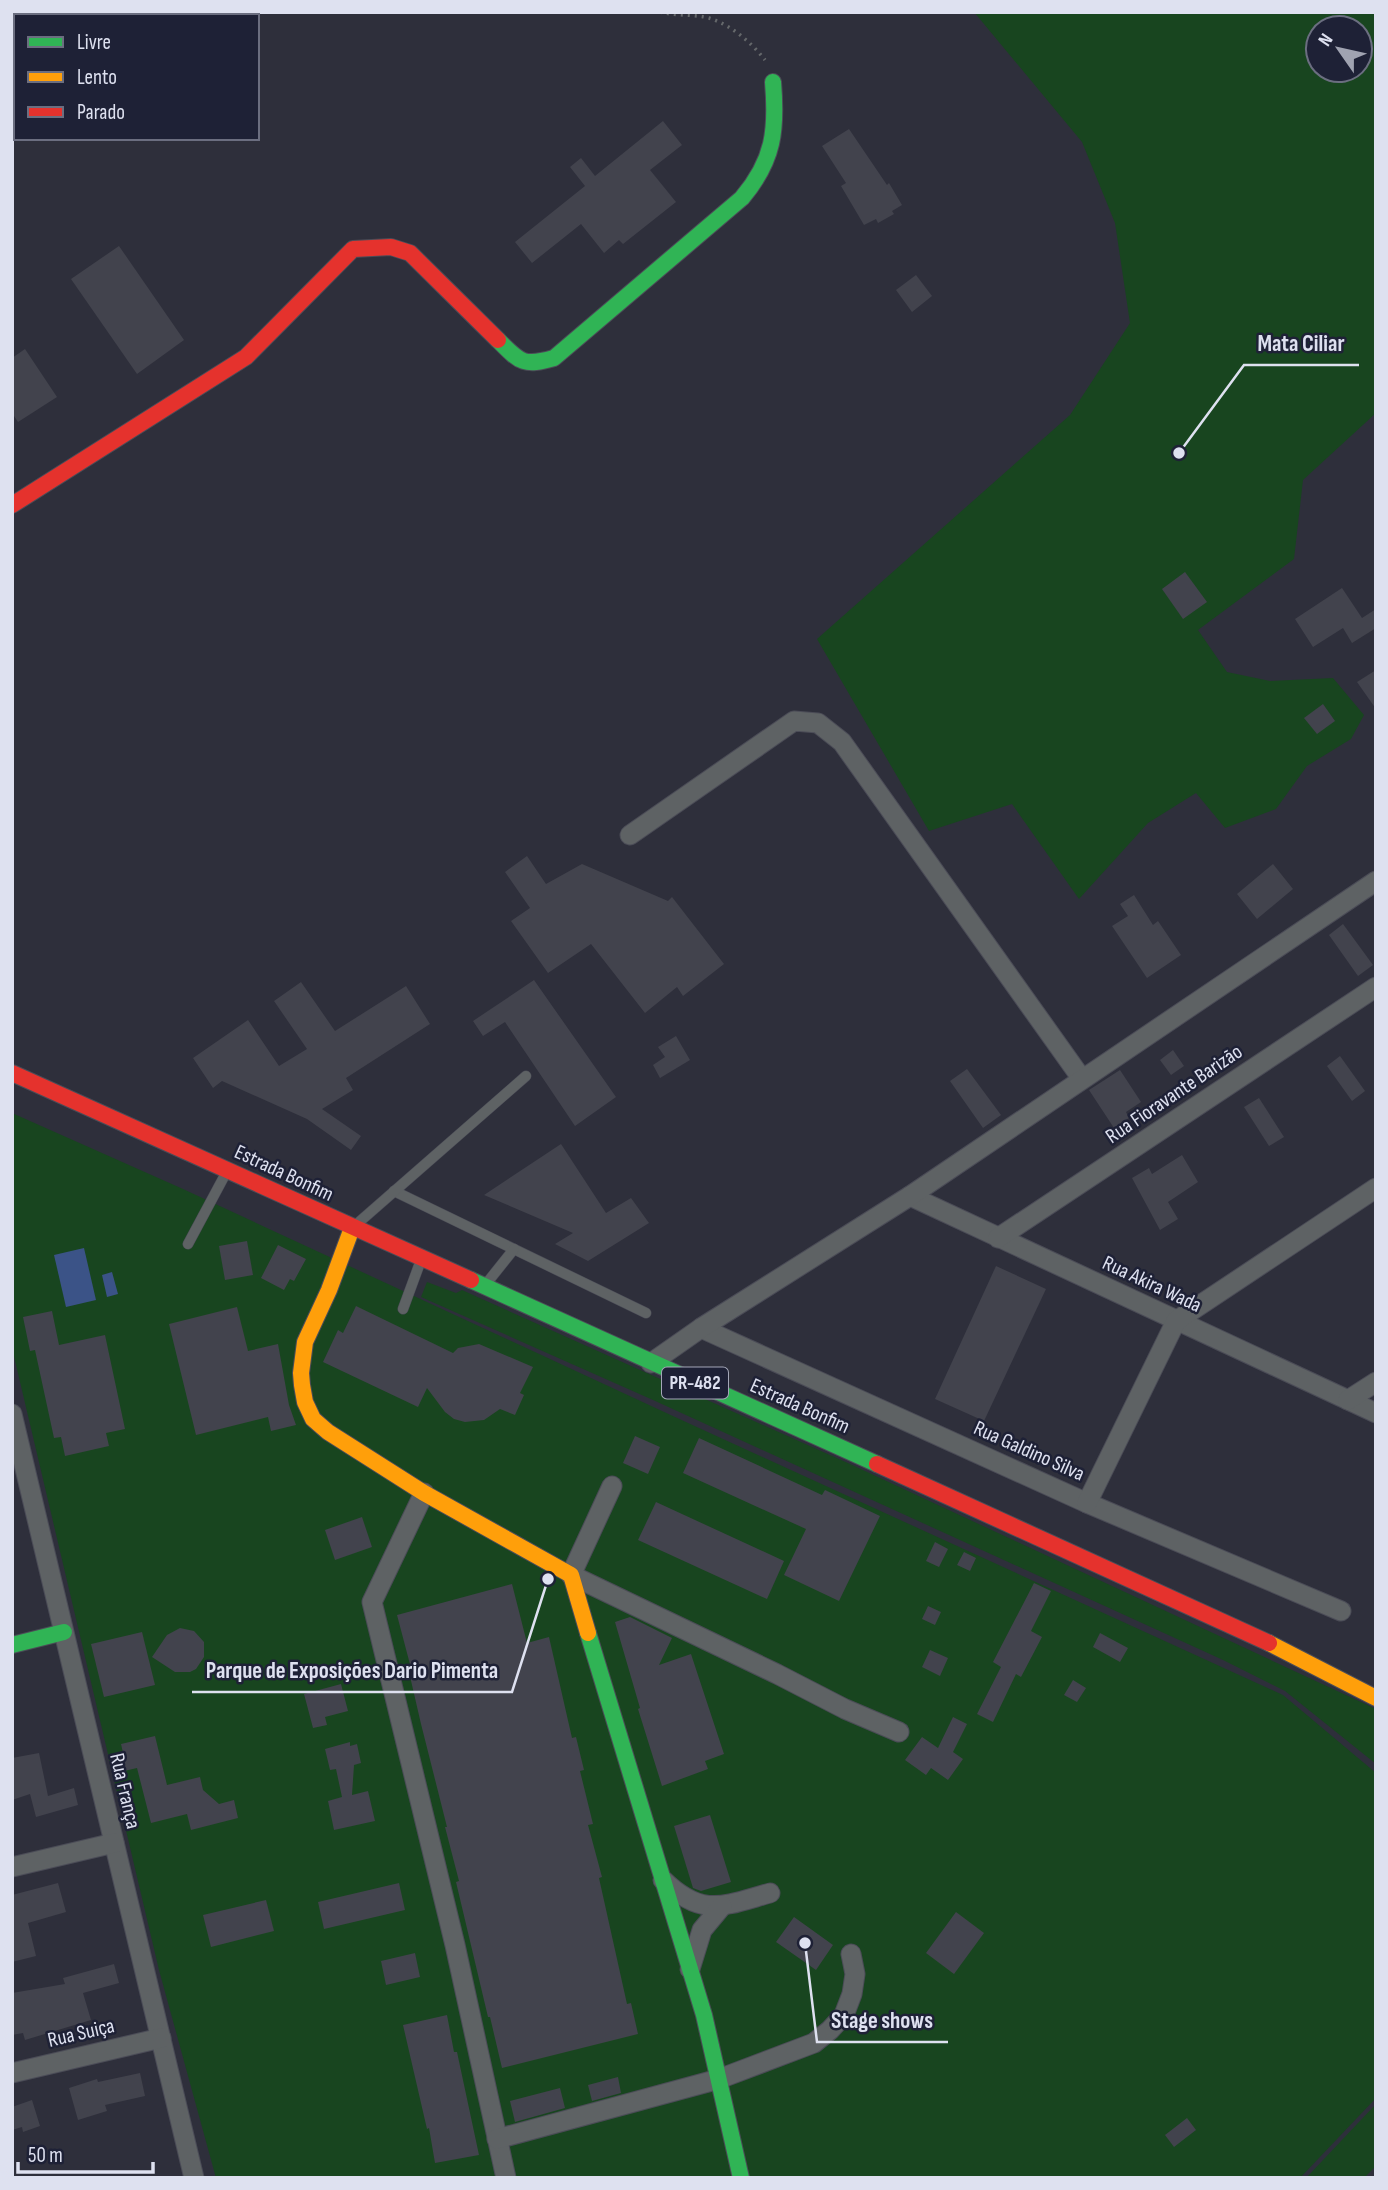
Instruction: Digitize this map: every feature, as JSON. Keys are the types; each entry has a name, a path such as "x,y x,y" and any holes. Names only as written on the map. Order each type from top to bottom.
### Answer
{"street":[{"path":"12,505 246,358 352,249 391,247 410,253 516,358 533,364 554,358 753,186 776,125 773,82"},
{"path":"630,835 794,721 818,723 842,742 1082,1079"},
{"path":"650,1363 910,1196 1376,881"},
{"name":"Rua Fioravante Barizão","path":"998,1238 1376,987"},
{"name":"Estrada Bonfim","path":"12,1073 1066,1549 1301,1659 1376,1698"},
{"path":"1087,1503 1176,1321 1376,1188"},
{"name":"Rua Akira Wada","path":"910,1196 1376,1413"},
{"path":"352,1228 329,1290 305,1342 301,1373 305,1402 313,1419 328,1432 424,1493 571,1575 853,1714 899,1732"},
{"name":"Rua Galdino Silva","path":"701,1328 1087,1503 1341,1611"},
{"path":"1348,1400 1376,1382"},
{"name":"Rua França","path":"12,1414 194,2178"},
{"path":"612,1486 571,1575 704,2015 741,2178"},
{"path":"424,1493 372,1602 455,1945 506,2178"},
{"path":"12,1645 64,1632"},
{"path":"12,1867 114,1843"},
{"path":"662,1880 678,1895 696,1905 722,1906 770,1893"},
{"path":"690,1969 702,1930 722,1906"},
{"path":"497,2139 719,2079 814,2043 844,2015 852,1994 855,1974 851,1954"},
{"name":"Rua Suiça","path":"12,2073 161,2038"}],"lane":[{"path":"352,1228 526,1076"},
{"path":"188,1244 228,1170"},
{"path":"394,1191 646,1314"},
{"path":"483,1287 514,1249"},
{"path":"403,1309 421,1259"}],"path":[{"path":"660,12 707,18 723,24 750,42 758,51 766,61 773,82"}],"green space":[{"path":"974,12 1376,12 1376,413 1303,480 1294,559 1198,630 1227,672 1270,681 1333,678 1364,715 1351,739 1307,766 1276,809 1225,828 1196,793 1148,823 1079,899 1012,804 929,831 817,639 1070,415 1130,323 1115,223 1082,142"},
{"path":"12,1113 1283,1695 1376,1773 1376,2098 1300,2178 216,2178 159,1970 12,1348"},
{"path":"427,1282 456,1293 462,1290 850,1464 1376,1709 1376,1764 1285,1691 1223,1660 653,1400 421,1297"},
{"path":"1376,2104 1376,2166 1364,2178 1306,2178"}],"water":[{"path":"84,1248 96,1300 66,1307 54,1255"},
{"path":"112,1272 118,1294 107,1297 102,1275"}],"building":[{"path":"663,121 682,145 650,170 676,202 623,244 619,240 604,253 581,224 532,263 515,242 585,186 570,167 581,158 595,176"},
{"path":"849,129 902,205 892,211 894,214 878,223 876,219 864,225 841,186 846,183 822,146"},
{"path":"119,246 184,340 137,374 71,279"},
{"path":"916,275 932,296 912,312 896,290"},
{"path":"25,349 57,397 18,422 12,413 12,358"},
{"path":"1185,572 1207,602 1183,619 1162,589"},
{"path":"1342,588 1362,618 1376,609 1376,628 1352,643 1343,628 1313,647 1295,619"},
{"path":"1376,670 1376,709 1357,682"},
{"path":"1323,704 1335,721 1317,734 1304,718"},
{"path":"527,856 546,884 582,864 668,901 672,897 724,964 683,996 677,987 645,1013 591,944 548,973 511,921 530,908 505,872"},
{"path":"1273,864 1293,889 1257,919 1237,894"},
{"path":"1134,895 1153,925 1158,921 1181,955 1147,978 1112,926 1128,916 1120,904"},
{"path":"1343,924 1373,965 1358,976 1329,935"},
{"path":"534,980 616,1097 575,1126 505,1022 483,1036 473,1021"},
{"path":"301,982 335,1031 406,986 430,1024 346,1078 353,1090 322,1109 361,1136 351,1150 307,1119 222,1081 213,1088 193,1058 248,1020 279,1066 307,1049 274,1001"},
{"path":"676,1036 690,1060 660,1078 653,1065 665,1057 658,1047"},
{"path":"1173,1050 1184,1066 1171,1075 1160,1060"},
{"path":"1340,1056 1365,1091 1352,1101 1327,1066"},
{"path":"967,1069 1001,1115 983,1128 950,1081"},
{"path":"1120,1070 1141,1102 1126,1112 1129,1118 1114,1128 1089,1090"},
{"path":"1259,1098 1284,1137 1269,1146 1244,1107"},
{"path":"561,1144 606,1213 631,1198 649,1223 588,1261 555,1244 573,1233 484,1195"},
{"path":"1182,1155 1198,1182 1168,1202 1178,1219 1160,1230 1132,1178 1149,1168 1152,1174"},
{"path":"247,1241 253,1275 225,1280 219,1246"},
{"path":"278,1245 306,1259 294,1281 290,1279 284,1290 261,1278"},
{"path":"996,1266 1046,1289 984,1421 935,1399"},
{"path":"356,1306 453,1353 458,1348 479,1344 533,1367 520,1393 524,1395 515,1415 500,1409 484,1420 465,1422 454,1419 445,1412 427,1388 418,1407 323,1362 338,1330 343,1333"},
{"path":"237,1307 248,1351 278,1344 289,1405 296,1425 271,1431 268,1417 196,1435 169,1324"},
{"path":"52,1311 59,1345 105,1335 125,1429 106,1433 109,1446 65,1456 61,1437 54,1438 35,1350 30,1351 23,1317"},
{"path":"635,1436 660,1447 648,1474 623,1463"},
{"path":"699,1438 822,1495 825,1490 880,1516 839,1601 784,1575 806,1529 683,1473"},
{"path":"656,1502 784,1561 767,1599 638,1540"},
{"path":"362,1517 372,1547 335,1560 325,1530"},
{"path":"935,1542 948,1549 939,1567 926,1561"},
{"path":"964,1552 976,1558 970,1571 957,1565"},
{"path":"1034,1583 1051,1591 1031,1631 1042,1637 1021,1677 1016,1674 993,1722 977,1714 1001,1667 993,1662"},
{"path":"512,1584 527,1643 549,1637 572,1738 576,1737 584,1770 580,1771 593,1824 588,1825 602,1877 599,1878 627,2004 631,2003 638,2034 502,2068 456,1882 459,1881 397,1615"},
{"path":"928,1606 941,1612 935,1625 922,1619"},
{"path":"630,1617 672,1638 659,1665 691,1654 724,1754 705,1761 708,1769 662,1786 615,1622"},
{"path":"180,1628 194,1631 204,1642 204,1657 196,1669 190,1672 175,1672 152,1657 167,1635"},
{"path":"142,1632 155,1685 104,1697 91,1644"},
{"path":"1100,1633 1128,1648 1120,1662 1093,1647"},
{"path":"930,1650 948,1658 940,1676 922,1667"},
{"path":"1073,1680 1086,1688 1077,1702 1064,1695"},
{"path":"341,1684 348,1711 325,1717 327,1725 313,1728 304,1694"},
{"path":"953,1717 967,1724 953,1752 963,1759 948,1780 931,1768 926,1775 905,1760 922,1737 938,1748"},
{"path":"155,1736 167,1785 200,1777 203,1790 219,1804 234,1800 238,1818 191,1830 187,1814 151,1823 137,1768 120,1772 117,1759 124,1757 121,1744"},
{"path":"350,1742 350,1746 357,1744 361,1763 354,1765 352,1795 368,1791 375,1821 334,1830 328,1801 342,1797 336,1769 330,1770 325,1749"},
{"path":"39,1753 48,1796 74,1788 78,1805 36,1817 30,1794 12,1800 12,1758"},
{"path":"710,1815 731,1882 701,1891 693,1888 674,1826"},
{"path":"58,1883 66,1912 28,1923 36,1956 12,1962 12,1895"},
{"path":"399,1883 405,1910 324,1929 318,1902"},
{"path":"266,1900 274,1931 211,1947 203,1915"},
{"path":"956,1912 984,1933 954,1974 926,1953"},
{"path":"794,1917 833,1945 816,1970 776,1942"},
{"path":"415,1953 420,1977 386,1985 381,1961"},
{"path":"114,1964 119,1983 83,1993 91,2020 25,2040 23,2033 12,2035 12,1993 65,1984 63,1978"},
{"path":"447,2015 479,2155 435,2163 403,2025"},
{"path":"140,2073 145,2096 105,2105 107,2111 78,2120 69,2088 97,2079 98,2082"},
{"path":"618,2077 621,2093 592,2101 588,2085"},
{"path":"560,2088 565,2108 515,2122 510,2101"},
{"path":"32,2100 40,2126 23,2132 22,2127 12,2130 12,2107"},
{"path":"1187,2118 1196,2130 1174,2147 1165,2135"}],"traffic: fast":[{"path":"498,340 523,361 535,362 554,358 742,198 761,171 771,144 773,82"},
{"path":"471,1280 877,1464"},
{"path":"12,1645 64,1632"},
{"path":"588,1633 704,2015 741,2178"}],"traffic: slow":[{"path":"352,1228 329,1290 305,1342 302,1385 305,1402 313,1419 328,1432 424,1493 571,1575 588,1633"},
{"path":"1269,1643 1376,1698"}],"traffic: jam":[{"path":"12,505 246,357 353,249 391,247 410,253 498,340"},
{"path":"12,1073 471,1280"},
{"path":"877,1464 1269,1643"}],"place":[{"name":"Mata Ciliar","path":"1179,453"},
{"name":"Parque de Exposições Dario Pimenta","path":"548,1579"},
{"name":"Stage shows","path":"805,1943"}]}
